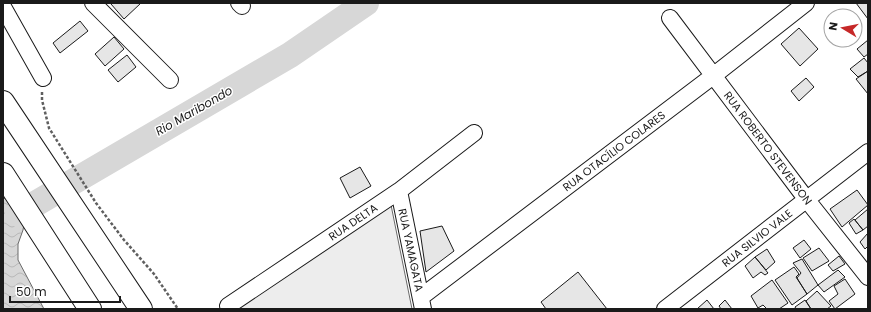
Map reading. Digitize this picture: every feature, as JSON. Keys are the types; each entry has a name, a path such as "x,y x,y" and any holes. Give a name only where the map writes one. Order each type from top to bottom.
{"highway":[{"path":"3,102 141,309"},
{"path":"3,174 90,309"}],"street":[{"path":"93,3 170,80"},
{"name":"RUA OTACÍLIO COLARES","path":"422,303 806,3"},
{"path":"7,7 43,78"},
{"name":"RUA ROBERTO STEVENSON","path":"670,18 807,200 868,277"},
{"name":"RUA DELTA","path":"228,306 399,191 474,133"},
{"name":"RUA SILVIO VALE","path":"665,309 868,152"},
{"name":"RUA YAMAGATA","path":"399,191 422,303"}],"path":[{"path":"43,78 42,100 49,128 96,203 124,240 154,274 178,309"}],"shaded area":[{"path":"391,205 412,309 231,309"}],"water":[{"path":"3,198 7,199 24,224 18,244 18,260 44,309 3,309"}],"building":[{"path":"112,3 141,3 124,19 111,4"},
{"path":"856,3 868,3 868,19 863,12 863,8 860,8"},
{"path":"80,21 88,31 60,53 53,43"},
{"path":"799,28 818,49 800,66 781,44"},
{"path":"114,37 124,49 105,66 95,54"},
{"path":"868,40 868,54 864,57 857,49 863,48 863,44"},
{"path":"127,55 136,67 118,82 108,70"},
{"path":"864,58 868,63 868,71 858,77 850,69"},
{"path":"868,71 868,94 856,79"},
{"path":"806,78 814,87 799,101 791,91"},
{"path":"360,167 371,186 350,198 340,178"},
{"path":"857,190 868,205 842,227 830,209"},
{"path":"868,209 868,226 863,230 855,220"},
{"path":"854,219 863,230 856,234 849,223"},
{"path":"442,226 454,251 426,272 420,231"},
{"path":"868,233 868,246 865,249 860,242"},
{"path":"804,240 811,249 800,258 793,248"},
{"path":"819,248 829,261 812,271 803,258"},
{"path":"767,249 775,262 766,270 755,257"},
{"path":"839,256 845,264 833,271 828,265"},
{"path":"755,257 768,273 765,275 761,272 753,278 745,266"},
{"path":"802,259 818,285 807,294 797,278 801,273 793,263"},
{"path":"794,267 799,274 796,277 807,294 792,305 775,280"},
{"path":"838,270 845,277 824,292 818,285"},
{"path":"578,272 607,309 546,309 541,302"},
{"path":"845,279 855,294 835,309 829,301 838,294 834,286"},
{"path":"772,280 788,303 779,309 767,309 763,305 758,308 751,296"},
{"path":"817,291 831,306 827,309 811,309 806,301"},
{"path":"707,300 714,309 697,309"},
{"path":"725,300 732,309 721,309 719,306"},
{"path":"805,300 811,309 796,309 795,307"}],"waterway":[{"name":"Rio Maribondo","path":"18,214 290,55 366,3"}]}
